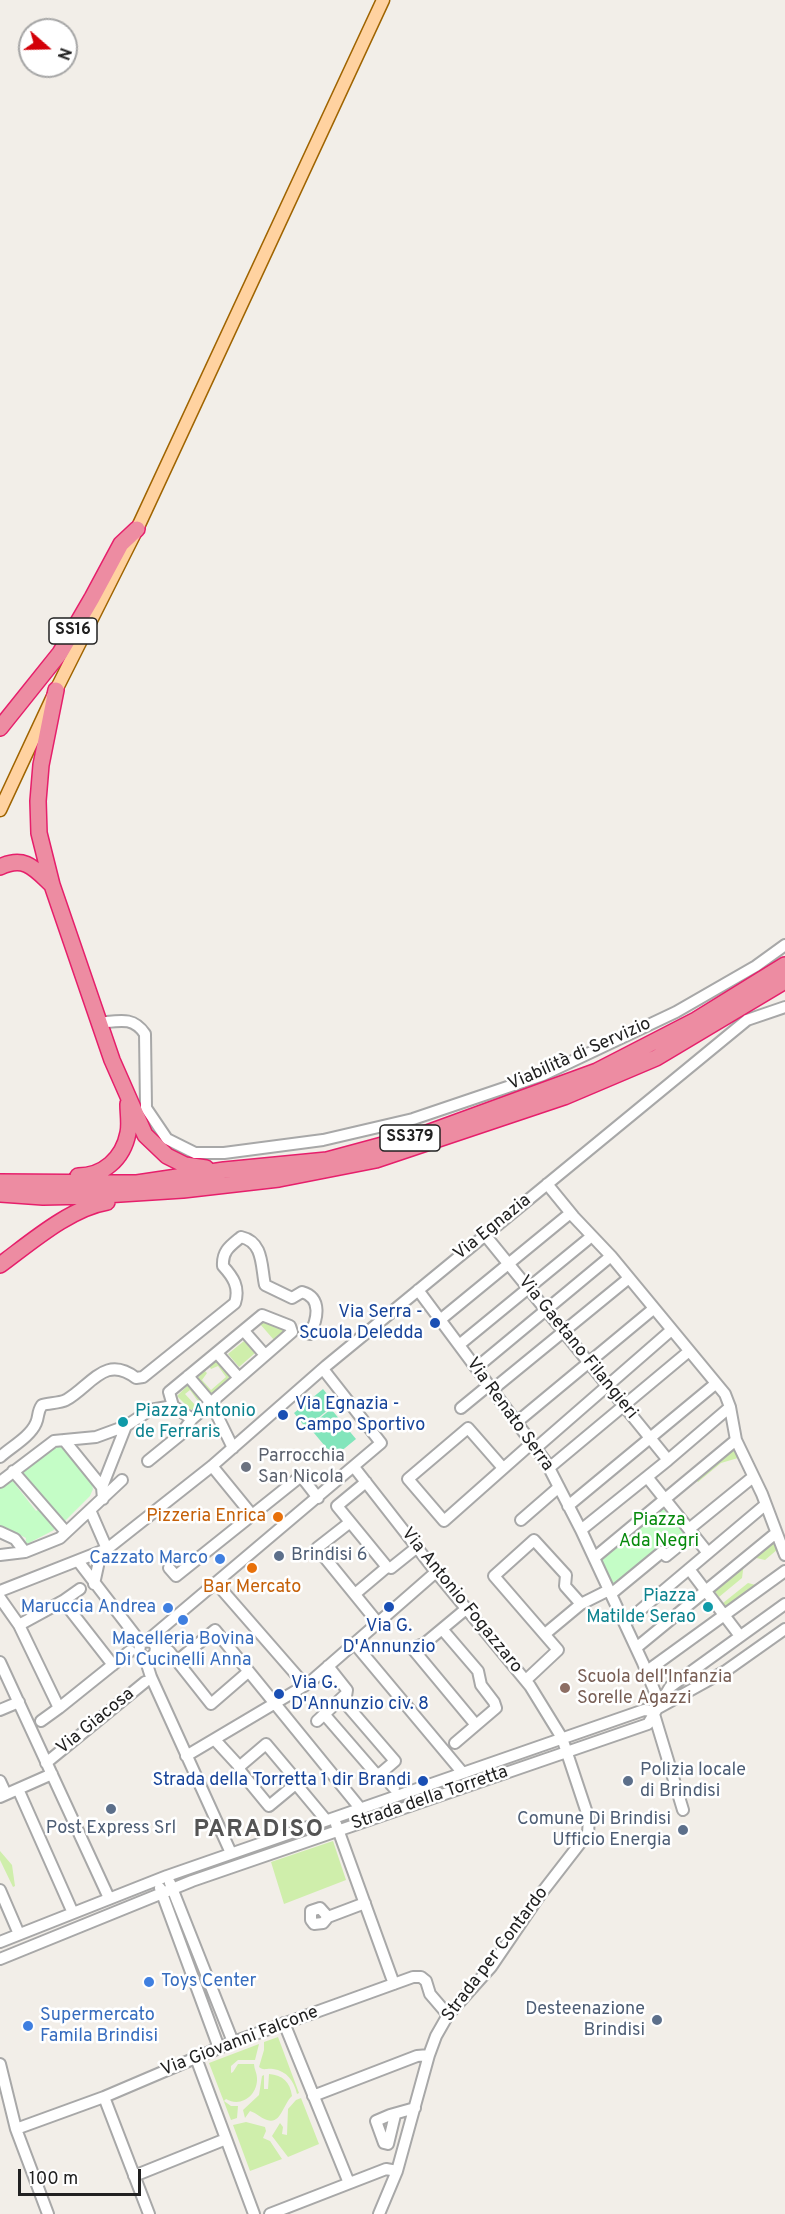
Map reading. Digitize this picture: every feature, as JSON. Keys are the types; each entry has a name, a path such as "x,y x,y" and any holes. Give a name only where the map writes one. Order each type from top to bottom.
{"highway":[{"name":"SS16","path":"0,728 60,653 121,544 137,529"},
{"path":"56,690 41,765 38,801 39,832 52,885 99,1023 145,1135 167,1156 186,1165 224,1170"},
{"path":"0,867 20,861 32,866 52,885"},
{"name":"SS379","path":"0,1182 137,1183 224,1170 327,1160 416,1136 586,1075 696,1020 785,964"},
{"name":"SS379","path":"0,1194 78,1196 183,1190 279,1179 376,1160 564,1097 656,1058 785,981"},
{"path":"0,1178 89,1176 109,1167 122,1152 128,1132 128,1098"},
{"path":"0,1265 48,1230 93,1204 183,1190"}],"main road":[{"path":"0,810 56,690 137,529 383,0"}],"street":[{"name":"Viabilità di Servizio","path":"99,1023 126,1020 139,1025 145,1034 146,1108 167,1139 195,1153 224,1153 323,1140 413,1119 543,1075 676,1012 756,966 785,945"},
{"name":"Via Egnazia","path":"0,1591 104,1550 212,1466 323,1369 747,1020 785,1007"},
{"path":"547,1184 629,1278 724,1394 730,1407 736,1440 762,1494 785,1555"},
{"path":"440,1320 568,1215"},
{"name":"Via Gaetano Filangieri","path":"485,1235 668,1460"},
{"path":"0,1457 32,1430 38,1422 38,1411 42,1405 64,1402 93,1381 99,1373 108,1370 117,1368 128,1371 136,1378 143,1377 235,1303 237,1296 235,1279 223,1266 222,1256 226,1249 241,1237 248,1238 260,1250 265,1285 292,1298 302,1292 308,1293 316,1304 317,1320 310,1334"},
{"path":"459,1345 587,1240"},
{"path":"476,1368 611,1257"},
{"path":"461,1408 564,1332 629,1278"},
{"name":"Via Renato Serra","path":"418,1290 549,1468 581,1530 647,1671 657,1697 653,1712"},
{"path":"517,1422 652,1310"},
{"path":"148,1461 180,1435 192,1419 292,1332 290,1326 262,1315 169,1392 173,1406 192,1419"},
{"path":"243,1331 265,1355"},
{"path":"503,1468 468,1428 408,1479 444,1521 503,1468 607,1386 668,1333"},
{"path":"549,1468 688,1352"},
{"path":"217,1353 239,1378"},
{"path":"41,1720 113,1665 144,1646 381,1443 323,1369"},
{"path":"188,1376 211,1403 233,1448"},
{"path":"568,1506 714,1385"},
{"path":"0,1482 54,1441 84,1439 126,1426 150,1410 173,1406"},
{"path":"581,1530 730,1407"},
{"path":"0,1555 25,1552 60,1538 90,1510 102,1493 126,1426"},
{"path":"64,1440 102,1493"},
{"path":"594,1558 736,1440"},
{"path":"212,1466 252,1515"},
{"name":"Via Antonio Fogazzaro","path":"354,1467 416,1548 526,1680 562,1738"},
{"path":"13,1471 66,1532"},
{"path":"169,1568 176,1576 301,1476 318,1498"},
{"path":"647,1477 708,1553"},
{"path":"545,1634 581,1604 610,1592 662,1552 666,1556 753,1477"},
{"path":"102,1493 122,1480"},
{"path":"366,1482 336,1506 387,1567"},
{"path":"520,1520 559,1487"},
{"path":"625,1623 765,1504"},
{"path":"90,1510 104,1550 94,1584"},
{"path":"349,1523 317,1548 378,1623"},
{"path":"0,1532 15,1539 25,1552"},
{"path":"636,1648 776,1533"},
{"path":"526,1680 558,1650 494,1576 534,1540 566,1575 565,1586 581,1604"},
{"path":"355,1594 387,1567 391,1568 416,1548"},
{"path":"78,1561 144,1646 169,1651 210,1704 248,1672"},
{"path":"689,1569 740,1636"},
{"path":"647,1671 785,1571"},
{"path":"186,1756 305,1685 436,1572"},
{"path":"216,1583 305,1685"},
{"path":"20,1625 80,1589"},
{"path":"0,1598 20,1625 59,1708"},
{"path":"63,1601 113,1665"},
{"name":"Strada della Torretta","path":"0,1959 167,1891 648,1724 653,1712 670,1687 785,1604"},
{"path":"466,1609 424,1644 412,1648 476,1725"},
{"path":"442,1629 478,1671 481,1685 496,1708 455,1743"},
{"name":"Strada della Torretta","path":"0,1942 162,1877 644,1710 653,1712 727,1670 785,1629"},
{"path":"177,1661 215,1630 360,1808"},
{"path":"354,1643 462,1772"},
{"path":"144,1646 139,1653 145,1658 151,1677 231,1853"},
{"path":"0,1662 109,1898"},
{"path":"328,1666 347,1690 345,1703 395,1761 381,1773 376,1774 320,1717 346,1694"},
{"name":"Via Giacosa","path":"46,1763 145,1682"},
{"path":"0,1710 18,1702"},
{"path":"653,1712 683,1810"},
{"name":"Strada per Contardo","path":"379,2214 397,2171 429,2055 448,2015 491,1967 540,1895 588,1833 589,1819 562,1738"},
{"path":"215,1740 269,1806 296,1784"},
{"path":"239,1767 266,1744 298,1782 296,1784 338,1830 394,1984"},
{"path":"381,1773 394,1788"},
{"path":"0,1781 3,1796 52,1774"},
{"path":"18,1789 73,1913"},
{"path":"162,1877 190,1971 219,2048"},
{"path":"0,1890 19,1934"},
{"path":"167,1891 203,1966 233,2042"},
{"path":"328,1917 365,1903"},
{"path":"190,1971 203,1966"},
{"name":"Via Giovanni Falcone","path":"16,2129 104,2097 233,2042 394,1984 421,1977 426,1981 430,1994 448,2015"},
{"path":"284,2023 349,2183"},
{"path":"313,2096 417,2056 429,2055"},
{"path":"196,2058 254,2214"},
{"path":"0,2064 16,2129 48,2214"},
{"path":"104,2097 149,2214"},
{"path":"395,2115 415,2108"},
{"path":"134,2176 226,2139"},
{"path":"270,2214 386,2169 397,2171"}],"green space":[{"path":"265,1321 283,1327 285,1331 274,1340 260,1324"},
{"path":"244,1341 255,1353 239,1367 228,1354"},
{"path":"216,1361 231,1377 210,1395 197,1379 204,1370 207,1373 202,1380 211,1390 226,1377 218,1366 211,1369 209,1366"},
{"path":"189,1384 203,1401 200,1404 190,1390 185,1394 197,1407 191,1410 177,1396"},
{"path":"323,1389 335,1404 306,1428 294,1413"},
{"path":"331,1409 356,1439 334,1457 309,1427"},
{"path":"56,1446 64,1447 91,1481 93,1489 90,1496 61,1523 21,1472"},
{"path":"733,1447 738,1458 721,1463 698,1482 695,1479"},
{"path":"11,1479 36,1511 39,1509 55,1527 54,1530 25,1545 26,1538 0,1525 0,1486"},
{"name":"Piazza Ada Negri","path":"661,1506 686,1536 613,1590 599,1557"},
{"path":"774,1538 778,1549 765,1560 752,1557"},
{"path":"744,1563 742,1578 719,1597 713,1589"},
{"path":"748,1583 760,1586 728,1609 723,1603"},
{"path":"333,1841 346,1880 284,1904 271,1862"},
{"path":"0,1851 12,1865 15,1886 13,1887 0,1860"},
{"path":"278,2037 299,2093 297,2094 292,2081 286,2074 278,2070 259,2067 264,2042"},
{"path":"259,2044 255,2060 238,2060 231,2066 231,2073 238,2064 254,2064 257,2084 252,2094 243,2101 226,2099 224,2101 231,2106 238,2106 237,2118 231,2120 209,2063"},
{"path":"269,2074 285,2080 292,2096 279,2117 272,2121 250,2111 245,2118 243,2110 259,2095 264,2075 264,2089 268,2089"},
{"path":"301,2098 319,2144 288,2157 272,2136 280,2123 283,2127 282,2134 287,2135 288,2109"},
{"path":"246,2122 265,2127 263,2138 270,2141 282,2159 250,2171 233,2125"}],"place":[{"name":"Via Serra - Scuola Deledda","path":"435,1323"},
{"name":"Via Egnazia - Campo Sportivo","path":"283,1415"},
{"name":"Piazza Antonio de Ferraris","path":"123,1422"},
{"name":"Parrocchia San Nicola","path":"246,1467"},
{"name":"Pizzeria Enrica","path":"278,1517"},
{"name":"Brindisi 6","path":"279,1556"},
{"name":"Cazzato Marco","path":"220,1559"},
{"name":"Bar Mercato","path":"252,1568"},
{"name":"Via G. D'Annunzio","path":"389,1607"},
{"name":"Piazza Matilde Serao","path":"708,1607"},
{"name":"Maruccia Andrea","path":"168,1608"},
{"name":"Macelleria Bovina Di Cucinelli Anna","path":"183,1620"},
{"name":"Scuola dell'Infanzia Sorelle Agazzi","path":"565,1688"},
{"name":"Via G. D'Annunzio civ. 8","path":"279,1694"},
{"name":"Strada della Torretta 1 dir Brandi","path":"423,1781"},
{"name":"Polizia locale di Brindisi","path":"628,1781"},
{"name":"Post Express Srl","path":"111,1809"},
{"name":"Comune Di Brindisi Ufficio Energia","path":"683,1830"},
{"name":"Toys Center","path":"149,1982"},
{"name":"Desteenazione Brindisi","path":"657,2020"},
{"name":"Supermercato Famila Brindisi","path":"28,2026"}],"district":[{"name":"PARADISO","path":"259,1831"}]}
